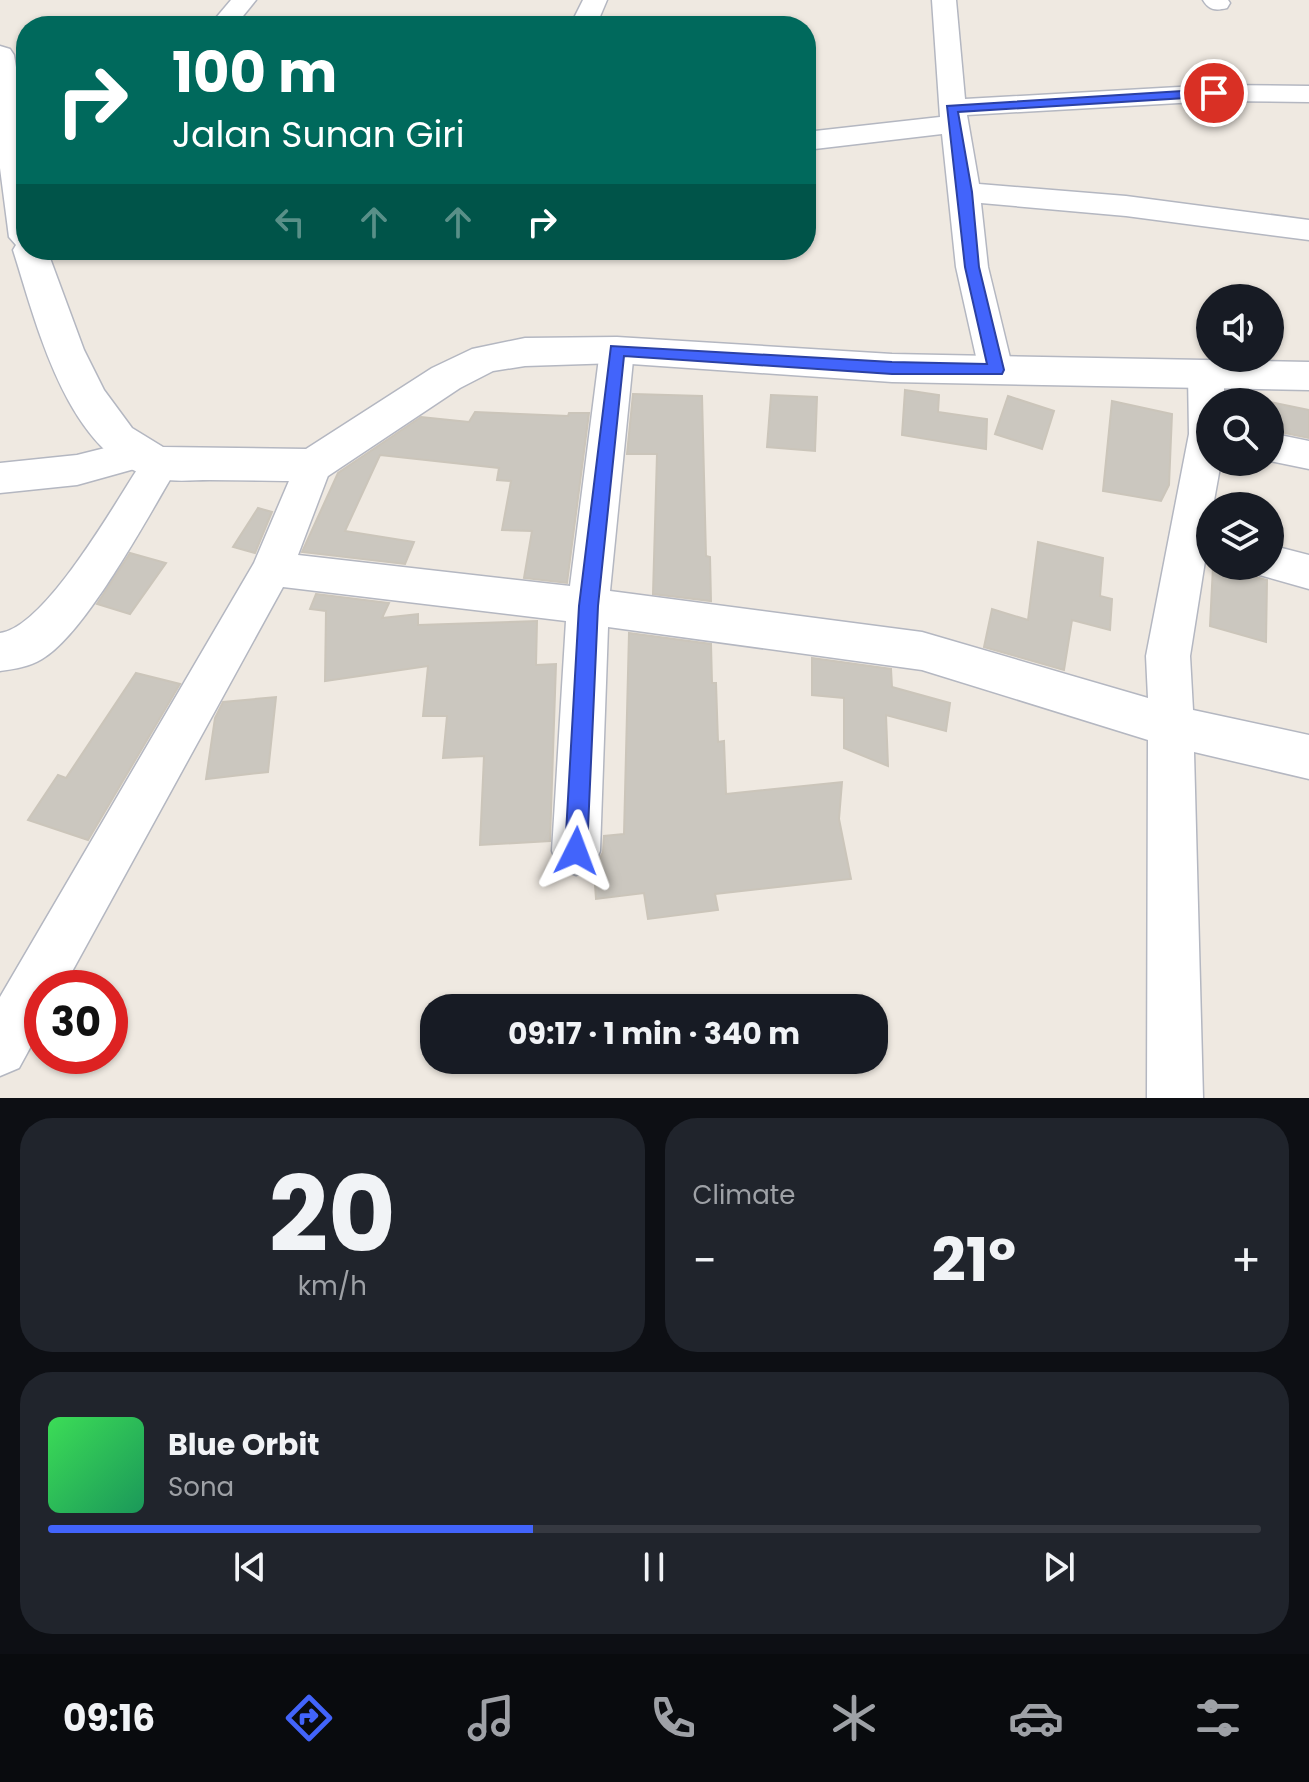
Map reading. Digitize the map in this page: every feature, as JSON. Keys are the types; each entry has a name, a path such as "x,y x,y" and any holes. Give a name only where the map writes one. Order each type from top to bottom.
{"street":[{"path":"230,16 244,0"},
{"path":"944,0 953,116 965,192 972,267 996,370"},
{"path":"0,55 16,163"},
{"path":"816,139 953,116 1214,93 1309,94"},
{"path":"965,192 1126,206 1309,230"},
{"path":"35,260 67,350 94,408 119,440 149,458"},
{"path":"576,851 588,606 617,350"},
{"path":"0,1049 272,569 313,465 410,400 485,359 525,352 617,350 892,368 1309,376"},
{"path":"1206,375 1207,388"},
{"path":"1284,450 1309,455"},
{"path":"9,659 45,632 66,608 149,458"},
{"path":"0,478 149,458 313,465"},
{"path":"1175,1098 1168,656 1196,554"},
{"path":"1284,566 1309,572"},
{"path":"272,569 588,606 922,651 1171,726 1309,757"}],"building":[{"path":"905,390 939,395 938,412 987,419 986,449 902,435"},
{"path":"633,394 702,396 706,556 710,557 711,601 653,594 657,454 627,454"},
{"path":"771,395 817,397 815,451 767,447"},
{"path":"1008,396 1054,411 1042,449 995,434"},
{"path":"1112,401 1172,414 1169,485 1161,501 1103,491"},
{"path":"1284,405 1309,410 1309,438 1284,433"},
{"path":"475,412 568,416 569,413 589,413 567,583 524,578 532,531 502,530 511,481 497,480 499,468 380,455 345,531 414,542 405,564 302,552 338,473 421,417 469,422"},
{"path":"258,508 272,512 255,553 233,547"},
{"path":"1038,542 1103,558 1100,596 1112,599 1110,630 1072,620 1064,670 984,647 992,609 1028,620"},
{"path":"130,553 166,563 130,614 97,604"},
{"path":"1212,580 1267,580 1266,642 1210,626"},
{"path":"316,594 389,603 382,618 418,614 418,625 537,621 536,665 556,664 550,841 480,845 484,756 443,758 447,716 423,716 428,666 325,681 326,611 310,609"},
{"path":"629,633 711,644 718,742 724,741 726,794 842,782 839,819 851,879 715,894 718,910 648,919 644,893 596,899 594,871 603,852 604,836 624,834"},
{"path":"812,658 891,669 892,687 950,703 946,731 886,715 888,766 844,748 844,698 812,695"},
{"path":"136,673 180,684 88,840 28,820 58,775 66,778"},
{"path":"276,697 268,772 206,779 215,718 223,702"}],"route":[{"path":"576,851 588,606 617,350 892,368 996,370 972,267 965,192 952,108 1214,93"}]}
